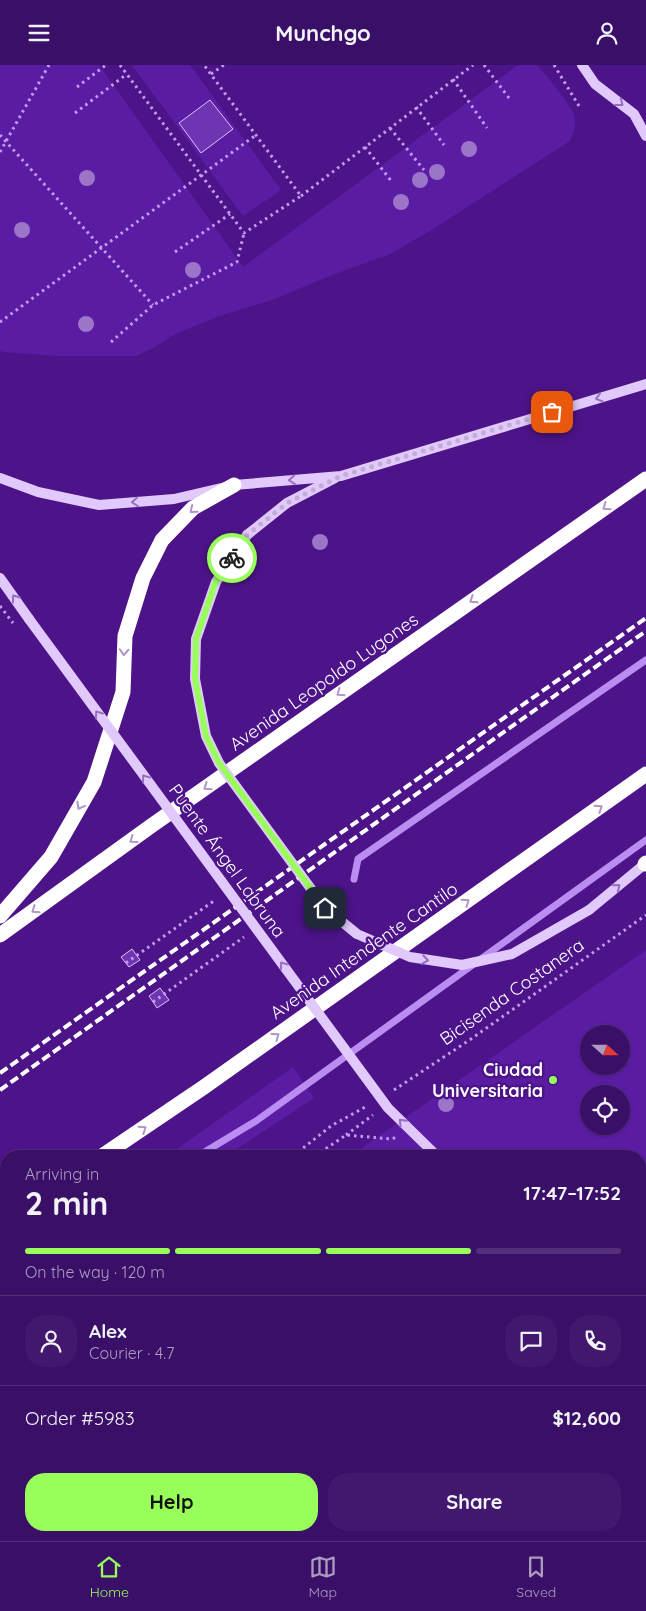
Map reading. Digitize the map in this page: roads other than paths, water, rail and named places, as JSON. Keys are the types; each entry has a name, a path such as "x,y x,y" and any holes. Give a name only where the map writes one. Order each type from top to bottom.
{"highway":[{"name":"Avenida Leopoldo Lugones","path":"0,935 151,826 646,479"},
{"path":"0,916 52,857 94,783 123,692 125,636 143,579 162,540 193,508 234,485"},
{"name":"Avenida Intendente Cantilo","path":"111,1150 204,1087 646,775"}],"main road":[{"path":"582,65 595,84 634,115 646,137"},
{"path":"646,384 341,476 287,503 247,535 216,581 196,639 195,679 206,736 219,763 325,908 358,934 410,957 462,965 512,954 589,910 646,863"},
{"path":"0,478 38,492 99,505 174,499 234,485 341,476"},
{"name":"Puente Ángel Labruna","path":"0,578 388,1108 431,1150"}],"waterway":[{"path":"354,879 358,859 646,660"},
{"path":"208,1150 256,1121 646,840"}],"railway":[{"path":"0,1073 646,618"},
{"path":"0,1090 646,631"}],"place":[{"name":"Ciudad Universitaria","path":"553,1080"}]}
